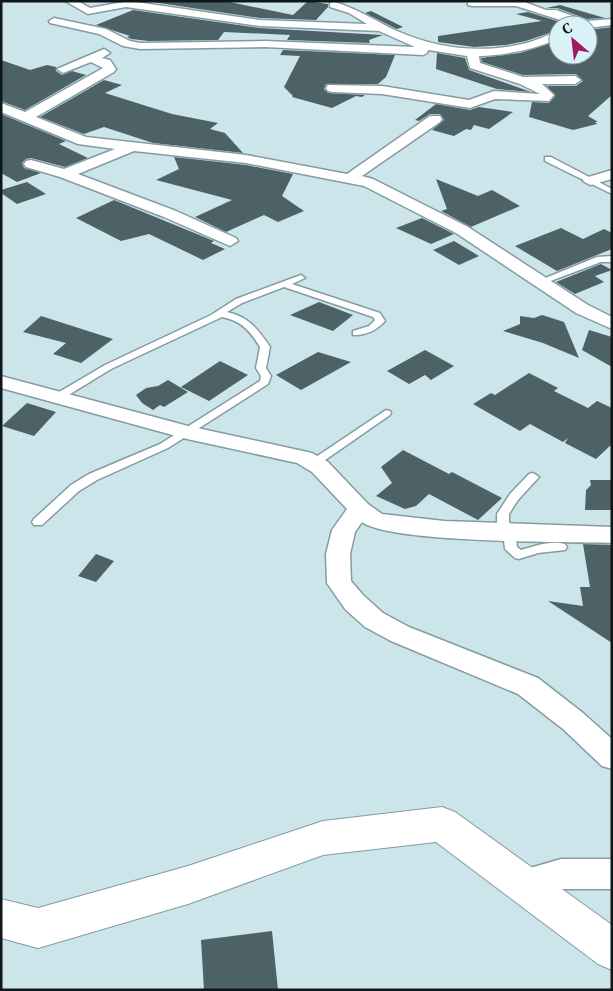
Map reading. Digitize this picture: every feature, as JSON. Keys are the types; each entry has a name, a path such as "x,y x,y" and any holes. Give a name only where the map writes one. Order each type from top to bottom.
{"street":[{"path":"70,1 84,10 97,11 126,4 260,23 381,28"},
{"path":"530,1 560,15"},
{"path":"480,15 469,7 474,2 513,3 513,6 524,12 541,12 554,15"},
{"path":"334,5 353,11 381,28 420,45 473,52"},
{"path":"54,21 102,31 126,44 140,46"},
{"path":"598,24 612,22"},
{"path":"63,69 119,49 140,46 265,44 473,52 519,51 548,40"},
{"path":"332,88 382,90 470,104 494,95 547,97 546,93 542,90 521,80 474,65 473,52"},
{"path":"28,116 68,91 110,69 106,63 90,58"},
{"path":"521,80 575,80"},
{"path":"1,107 28,116 83,141 246,159 352,177 368,182 417,205 462,230 582,308 612,324"},
{"path":"352,177 435,119"},
{"path":"65,174 131,147"},
{"path":"31,164 65,174 170,214 230,240"},
{"path":"590,181 612,174"},
{"path":"1,382 187,432 304,458 320,467 360,509 375,520 393,524 444,529 612,535"},
{"path":"360,509 344,530 338,554 339,583 354,602 374,620 400,634 528,686 573,721 612,758"},
{"path":"1,918 38,928 188,884 323,838 442,824 612,950"},
{"path":"524,884 561,874 612,874"}],"lane":[{"path":"548,159 612,192"},
{"path":"542,281 600,259 612,259"},
{"path":"213,318 221,310 239,301 300,278"},
{"path":"283,284 376,316 380,321 372,328 356,333"},
{"path":"38,522 75,488 93,477 138,459 187,432 265,382 266,376 261,368 266,347 254,327 236,317 221,314 108,367 58,397"},
{"path":"314,463 386,413"},
{"path":"533,477 514,497 504,514 504,523 509,531 511,549 519,555 537,549 562,547"}],"building":[{"path":"225,1 293,15 308,1 328,4 328,7 316,20 260,18 152,2"},
{"path":"560,5 595,15 576,15 557,8 546,8"},
{"path":"133,10 260,28 383,35 369,40 370,43 287,40 290,35 224,32 218,40 149,41 131,39 127,37 130,36 96,25"},
{"path":"371,11 403,27 397,29 365,13"},
{"path":"528,12 548,18 548,33 506,45 474,47 438,42 438,36 542,21 516,14"},
{"path":"612,27 612,95 588,116 598,122 595,122 597,124 573,130 529,117 532,102 549,103 555,96 547,86 576,86 583,81 576,74 523,75 482,62 481,58 520,53 548,44 548,65 598,65 598,29"},
{"path":"283,50 395,55 386,77 378,84 326,84 324,89 328,93 365,95 362,97 356,96 332,108 292,97 284,87 300,56 280,55"},
{"path":"437,53 465,58 469,70 531,92 497,89 436,69"},
{"path":"1,60 30,70 47,65 56,67 56,71 62,75 72,71 86,75 25,110 1,101"},
{"path":"104,80 122,85 105,93 172,114 218,123 210,129 225,133 243,153 153,143 104,127 84,134 40,117"},
{"path":"436,104 470,110 479,107 513,112 489,129 474,125 471,130 466,129 454,136 432,130 444,120 440,114 430,114 419,121 415,120"},
{"path":"1,114 66,141 59,144 88,158 65,167 31,158 26,159 22,163 24,168 41,173 17,182 1,173"},
{"path":"174,157 246,165 293,174 282,196 304,211 278,222 264,215 226,232 195,217 232,200 156,180 179,169"},
{"path":"436,179 478,196 492,190 520,206 471,227 441,211 447,209"},
{"path":"27,182 46,194 17,204 1,193 1,190"},
{"path":"114,200 214,241 211,243 225,249 203,260 149,234 121,241 76,218"},
{"path":"422,218 454,234 431,244 396,228"},
{"path":"561,228 583,239 604,229 612,233 612,249 557,271 515,246"},
{"path":"454,241 479,256 459,265 433,250"},
{"path":"601,264 612,270 595,276 604,282 575,294 556,282"},
{"path":"319,302 353,315 333,331 290,315"},
{"path":"542,315 564,322 579,358 543,343 503,331 520,324 520,316 534,318"},
{"path":"41,316 113,339 81,363 53,354 66,343 23,332"},
{"path":"589,330 612,337 612,367 582,350"},
{"path":"425,350 454,366 431,380 425,375 409,384 387,371"},
{"path":"318,352 351,362 301,390 276,375"},
{"path":"220,361 248,375 209,401 181,387"},
{"path":"529,373 558,388 554,391 588,408 597,401 612,408 612,444 596,459 565,443 568,438 563,442 530,424 520,431 473,404 491,393 495,395"},
{"path":"168,380 188,392 164,407 160,405 153,410 142,403 136,395 146,388 158,386"},
{"path":"27,403 56,412 34,436 2,426"},
{"path":"403,450 449,474 452,472 502,498 478,520 429,494 416,506 405,509 376,496 392,483 381,467"},
{"path":"590,480 612,480 612,510 585,510 586,490 591,485"},
{"path":"583,544 612,545 612,643 548,601 583,606 580,587 590,587"},
{"path":"96,554 114,561 96,582 78,576"},
{"path":"272,931 278,990 204,990 201,940"}]}
